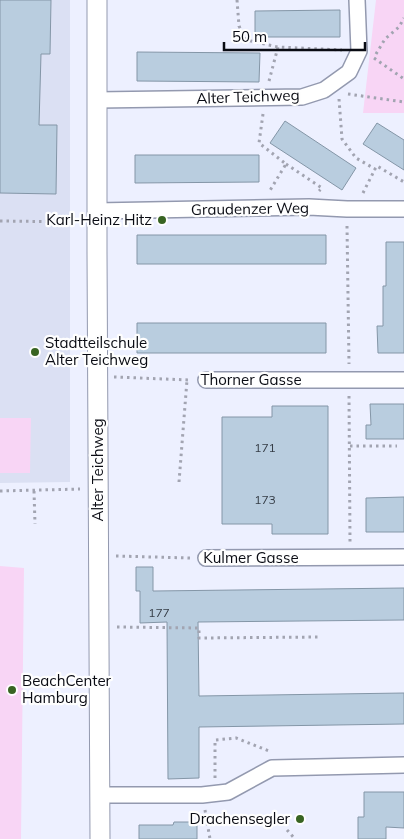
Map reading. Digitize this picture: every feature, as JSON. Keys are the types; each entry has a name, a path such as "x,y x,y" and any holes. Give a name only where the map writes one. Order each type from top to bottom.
{"street":[{"name":"Alter Teichweg","path":"97,0 96,217 100,839"},
{"name":"Alter Teichweg","path":"97,100 302,97 324,90 349,72 359,51 357,0"},
{"name":"Graudenzer Weg","path":"96,217 309,207 404,209"},
{"name":"Thorner Gasse","path":"206,380 404,380"},
{"name":"Kulmer Gasse","path":"206,558 404,557"},
{"path":"100,795 209,794 228,792 272,768 404,765"}],"path":[{"path":"237,0 239,26 246,40 278,47"},
{"path":"374,58 384,40 399,27 404,18"},
{"path":"359,51 374,58 404,79"},
{"path":"324,90 404,102"},
{"path":"324,90 339,99 342,139 356,158 375,169"},
{"path":"286,164 322,188 309,207"},
{"path":"350,558 349,380 351,209 377,166 404,182"},
{"path":"0,221 96,217"},
{"name":"Thorner Gasse","path":"97,377 206,380"},
{"path":"179,482 187,380"},
{"path":"350,446 397,446"},
{"path":"0,491 98,488"},
{"path":"34,491 34,524"},
{"name":"Kulmer Gasse","path":"98,556 206,558"},
{"path":"99,627 198,628 199,638 321,637"},
{"path":"210,839 209,794 215,740 236,738 278,754"},
{"path":"287,830 295,839"}],"shaded area":[{"name":"Stadtteilschule Alter Teichweg","path":"0,0 70,0 70,482 0,483"},
{"path":"376,0 404,0 404,113 363,113"},
{"path":"0,418 31,418 30,473 0,473"},
{"name":"BeachCenter Hamburg","path":"0,566 24,568 21,839 0,839"}],"building":[{"path":"0,0 51,0 50,54 41,54 39,125 57,125 56,194 0,193"},
{"path":"340,10 340,37 255,37 255,11"},
{"path":"137,52 260,53 259,82 137,81"},
{"path":"285,121 356,168 342,190 270,143"},
{"path":"377,123 404,140 404,170 363,144"},
{"path":"135,155 259,155 259,182 135,183"},
{"path":"137,235 326,235 326,264 137,264"},
{"path":"386,242 404,242 404,353 378,353 377,326 383,326 383,286 386,286"},
{"path":"137,323 326,323 326,353 137,353"},
{"path":"370,404 404,404 404,439 366,439 366,425 371,425"},
{"path":"272,406 328,406 328,534 272,534 272,524 222,524 222,417 272,417"},
{"path":"404,497 404,532 366,532 366,498"},
{"path":"136,567 153,567 153,591 404,588 404,620 198,622 199,696 404,693 404,724 199,727 199,778 168,779 167,622 140,623 140,591 136,591"},
{"path":"364,792 404,792 404,828 386,827 386,839 358,839 358,817 364,817"},
{"path":"174,822 197,822 197,839 139,839 139,825 173,825"}],"place":[{"name":"Karl-Heinz Hitz","path":"162,220"},
{"name":"Stadtteilschule Alter Teichweg","path":"35,352"},
{"name":"BeachCenter Hamburg","path":"12,690"},
{"name":"Drachensegler","path":"300,819"}]}
